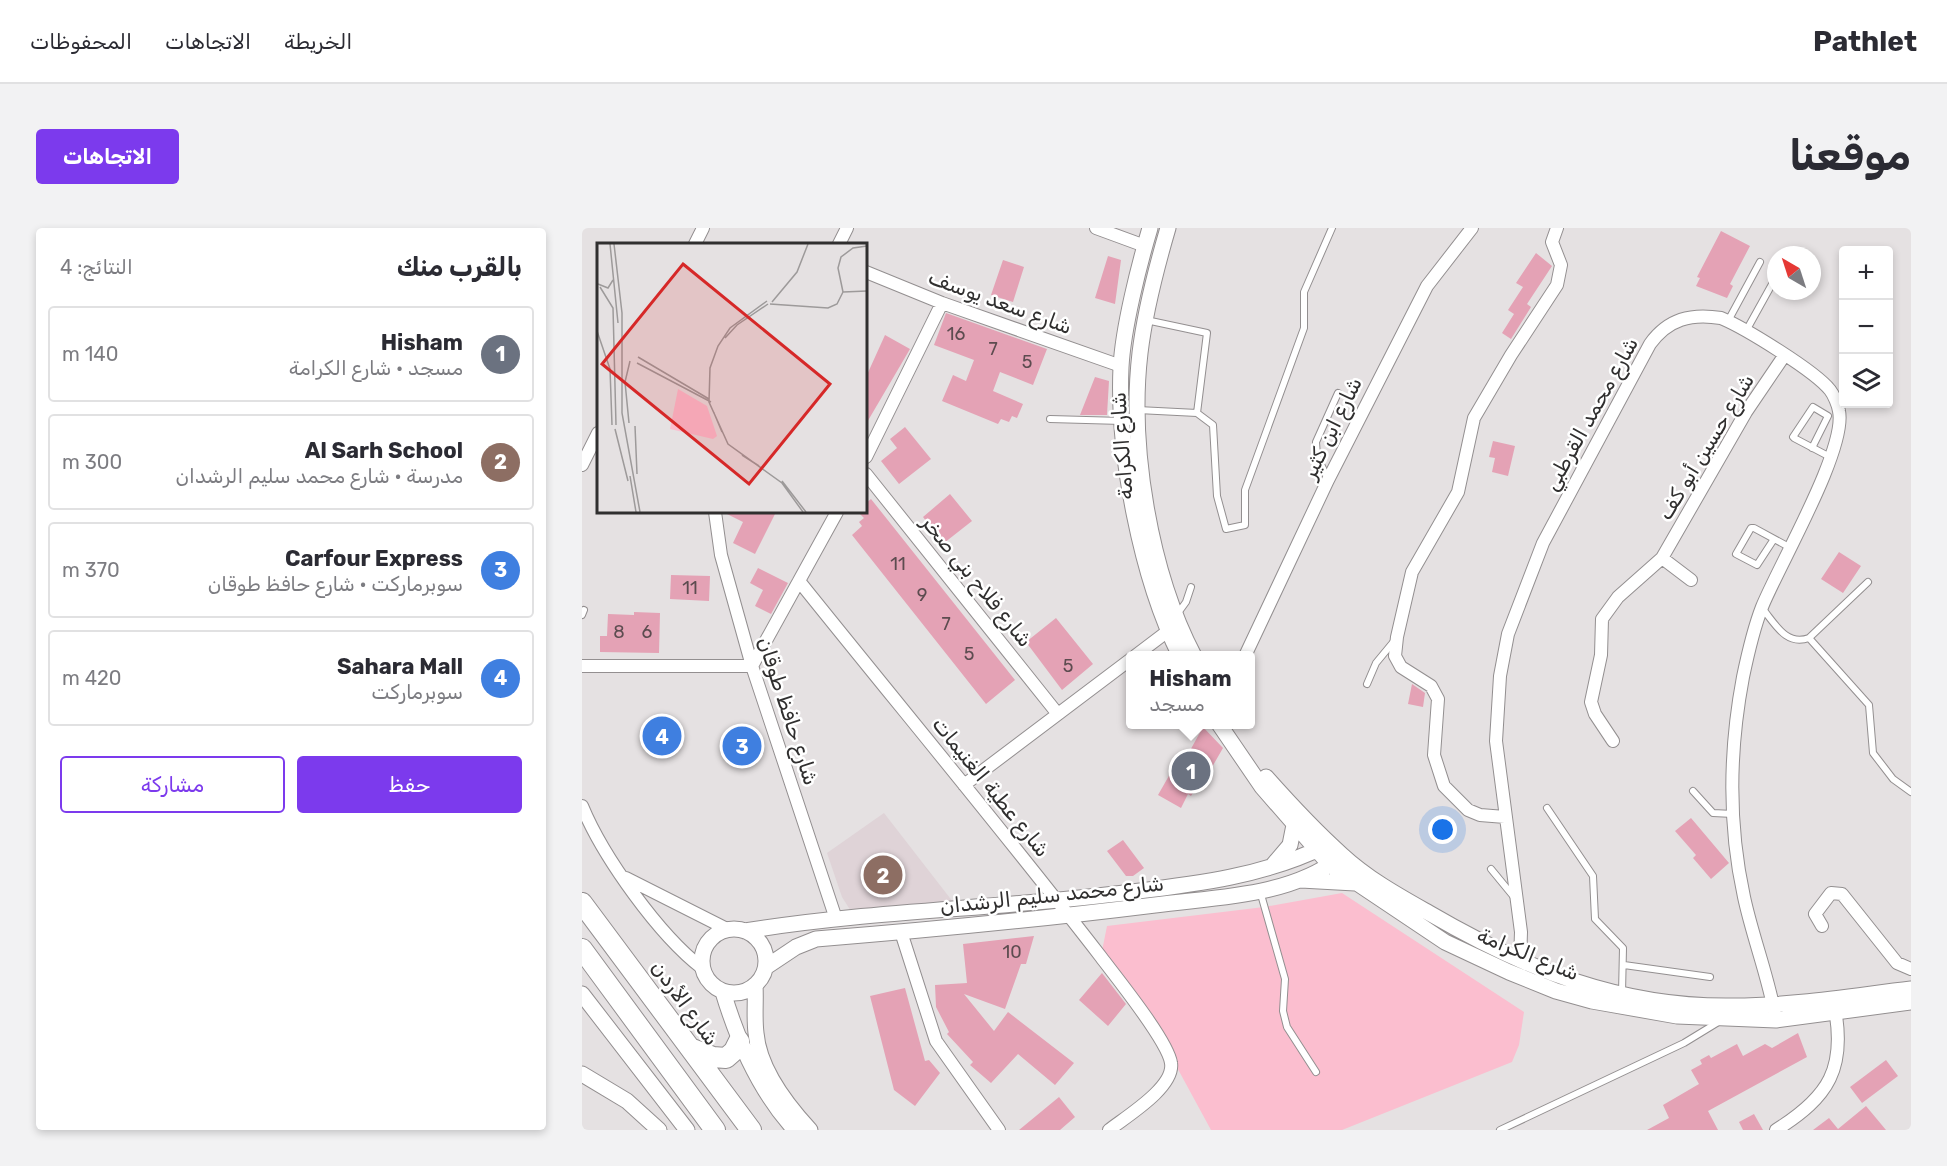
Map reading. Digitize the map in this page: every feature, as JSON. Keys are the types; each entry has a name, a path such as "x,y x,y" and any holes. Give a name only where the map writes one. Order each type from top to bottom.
{"highway":[{"name":"شارع الأردن","path":"582,903 751,1130"},
{"path":"582,949 715,1130"},
{"path":"687,1047 713,1057 726,1058 734,1051 739,1041"}],"street":[{"path":"696,243 704,228"},
{"path":"840,243 847,228"},
{"path":"1096,228 1145,246"},
{"name":"شارع الكرامة","path":"1150,228 1121,366 1123,421 1135,515 1146,563 1168,631 1178,651"},
{"name":"شارع الكرامة","path":"1168,228 1145,320 1140,352 1137,410 1142,465 1159,561 1175,615 1192,651"},
{"name":"شارع ابن كثير","path":"1247,651 1328,480 1427,286 1472,228"},
{"path":"1505,817 1480,815 1468,810 1444,786 1434,755 1438,699 1431,686 1401,667 1395,656 1397,637 1412,572 1458,492 1474,418 1511,355 1548,302 1561,276 1561,265 1552,242 1557,228"},
{"name":"شارع سعد يوسف","path":"867,272 942,303 1121,366"},
{"path":"867,455 942,303"},
{"name":"شارع محمد القرطبي","path":"1520,961 1521,932 1496,741 1500,676 1508,634 1543,543 1659,332 1675,321 1689,316 1704,315 1728,321 1815,376 1830,391 1839,410 1840,427 1832,459 1789,547 1762,608 1750,643 1734,737 1731,771 1732,814 1743,896 1775,1012"},
{"name":"شارع حسين أبو كف","path":"1613,741 1595,714 1591,702 1601,655 1602,619 1618,597 1662,558 1746,412 1784,356"},
{"path":"582,465 597,435"},
{"name":"شارع فلاح بني صخر","path":"867,475 1058,713"},
{"name":"شارع حافظ طوقان","path":"715,513 721,555 752,666 836,919"},
{"path":"582,666 752,666 836,513"},
{"path":"1662,558 1691,580"},
{"name":"شارع عطية الغنيمات","path":"799,582 1069,916 1135,1001 1169,1053 1172,1063 1171,1074 1161,1089 1109,1130"},
{"path":"1142,651 1168,631"},
{"path":"964,785 1126,662"},
{"name":"شارع الكرامة","path":"1222,729 1262,787 1294,825 1324,847 1342,856 1387,889 1520,961 1565,980 1622,994 1775,1012 1836,1013 1911,1002"},
{"name":"شارع الكرامة","path":"1234,729 1264,774 1324,847 1330,866 1445,942 1556,991 1623,1007 1677,1016 1723,1018 1775,1012 1833,997 1911,989"},
{"path":"582,806 622,876 685,955 702,968 713,986 723,992 745,991 755,985 766,967 762,945 745,931 727,929 622,876"},
{"path":"1268,869 1288,849 1294,825"},
{"name":"شارع محمد سليم الرشدان","path":"745,931 836,919 1058,902 1212,882 1268,869 1324,847"},
{"name":"شارع محمد سليم الرشدان","path":"766,967 796,947 816,939 1069,916 1260,891 1298,880 1330,866 1342,856"},
{"path":"1298,880 1355,883"},
{"path":"1822,926 1815,914 1816,909 1831,893 1842,894 1897,963 1911,969"},
{"path":"702,968 704,948 717,933 727,929"},
{"path":"901,932 936,1041 999,1130"},
{"path":"755,985 759,1054 773,1082 810,1130"},
{"path":"723,992 739,1041 773,1103 795,1130"},
{"path":"582,994 681,1128"},
{"path":"1776,1130 1809,1107 1831,1080 1835,1069 1838,1035 1833,997"},
{"path":"582,1074 627,1101 659,1130"}],"lane":[{"path":"1137,410 1197,413 1213,425 1217,496 1226,529 1245,525 1245,490 1304,328 1304,292 1332,228"},
{"path":"1728,321 1760,262"},
{"path":"1746,332 1767,294"},
{"path":"1145,320 1207,333 1197,413"},
{"path":"1328,480 1317,456 1316,442 1338,393"},
{"path":"1812,448 1828,416 1813,407 1793,437 1812,448 1832,459"},
{"path":"1050,419 1123,421"},
{"path":"1774,539 1757,566 1736,554 1751,528 1774,539 1789,547"},
{"path":"1762,608 1788,639 1800,641 1809,638 1868,582"},
{"path":"1175,615 1186,602 1191,587"},
{"path":"1367,684 1376,663 1397,637"},
{"path":"1809,638 1869,705 1873,753 1893,779 1911,792"},
{"path":"1693,791 1713,813 1732,814"},
{"path":"1547,808 1593,876 1595,919 1623,948 1622,994"},
{"path":"1491,869 1517,900"},
{"path":"1260,891 1285,979 1283,1011 1287,1027 1316,1072"},
{"path":"1624,965 1710,977"},
{"path":"1500,1130 1684,1043 1723,1018"}],"shaded area":[{"path":"884,813 953,902 854,916 842,897 827,853"},
{"path":"1342,893 1524,1012 1519,1045 1512,1062 1342,1130 1211,1130 1161,1038 1102,951 1107,926 1264,907"}],"building":[{"path":"1721,231 1750,246 1730,284 1733,286 1727,298 1696,286 1700,278 1697,277"},
{"path":"1536,253 1552,266 1527,304 1531,307 1511,339 1502,333 1514,314 1508,310 1523,287 1516,283"},
{"path":"1108,256 1121,260 1115,304 1095,298"},
{"path":"1003,260 1024,267 1013,302 991,295"},
{"path":"946,313 1047,349 1033,385 1000,372 993,391 1023,404 1017,418 1012,416 1009,422 1001,419 998,424 942,401 953,375 966,381 974,360 934,345"},
{"path":"885,335 910,349 867,422 867,375"},
{"path":"1095,377 1109,381 1107,415 1080,415"},
{"path":"905,427 931,459 899,484 881,461 897,448 890,439"},
{"path":"1493,441 1515,446 1508,476 1492,472 1495,458 1489,457"},
{"path":"950,494 972,521 944,543 923,517"},
{"path":"871,499 1015,680 986,704 852,535 862,526 859,522 864,518 859,513 867,513 867,502"},
{"path":"725,513 776,513 755,554 733,543 743,522"},
{"path":"1839,552 1861,566 1843,593 1821,579"},
{"path":"758,568 788,583 771,614 755,606 763,590 750,583"},
{"path":"671,575 710,576 709,601 670,599"},
{"path":"634,612 660,613 659,653 600,652 600,636 607,636 608,614 634,615"},
{"path":"1056,618 1093,664 1062,690 1026,642"},
{"path":"1412,684 1425,693 1423,707 1408,704"},
{"path":"1202,729 1205,729 1223,748 1200,788 1197,786 1191,796 1188,794 1181,808 1158,795 1182,753 1187,756"},
{"path":"1691,818 1729,863 1711,879 1693,858 1696,855 1675,831"},
{"path":"1123,840 1144,868 1133,876 1126,876 1107,851"},
{"path":"1034,936 1026,964 1021,964 1005,1009 964,994 994,1031 1008,1012 1074,1063 1055,1085 1018,1054 991,1083 970,1065 973,1062 947,1034 949,1032 936,1007 935,985 967,983 963,944"},
{"path":"1102,973 1126,1004 1108,1026 1079,1000"},
{"path":"905,988 925,1061 929,1060 940,1073 915,1106 894,1090 870,996"},
{"path":"1798,1033 1807,1057 1708,1111 1718,1130 1647,1130 1669,1118 1663,1105 1699,1084 1691,1070 1702,1064 1700,1060 1709,1055 1711,1058 1737,1044 1743,1056 1765,1044 1772,1048"},
{"path":"1886,1060 1898,1076 1862,1103 1850,1087"},
{"path":"1059,1097 1075,1117 1060,1130 1019,1130"},
{"path":"1866,1106 1886,1130 1813,1130 1829,1118 1838,1129"},
{"path":"1754,1114 1763,1130 1743,1130 1739,1122"}],"place":[{"name":"Sahara Mall","path":"662,736"},
{"name":"Carfour Express","path":"742,746"},
{"name":"Hisham","path":"1191,771"},
{"name":"Al Sarh School","path":"883,875"}]}
